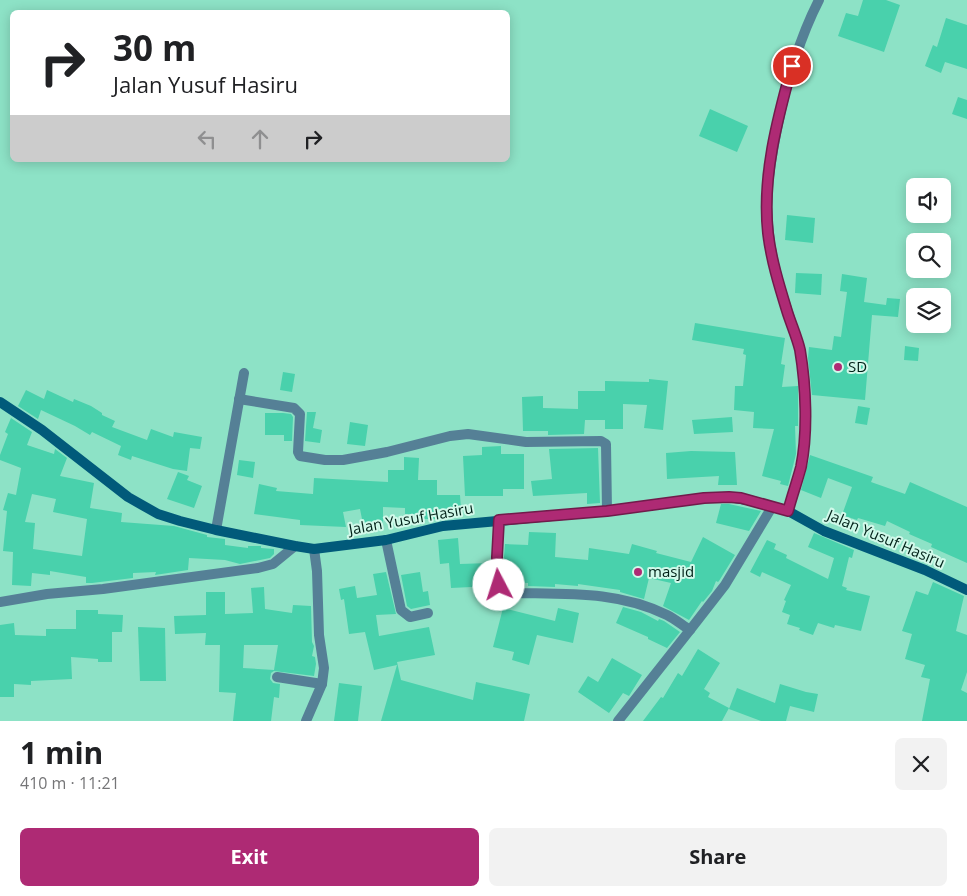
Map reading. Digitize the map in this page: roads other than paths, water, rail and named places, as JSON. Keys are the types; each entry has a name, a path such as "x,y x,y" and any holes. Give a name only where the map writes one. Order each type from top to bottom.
{"main road":[{"name":"Jalan Yusuf Hasiru","path":"0,402 42,430 128,497 158,514 216,530 296,546 314,549 386,540 443,526 607,511 704,498 729,497 741,498 788,511 824,531 925,570 967,590"}],"street":[{"path":"788,511 804,447 805,404 799,349 776,276 768,234 768,179 783,99 792,66 808,20 819,0"},
{"path":"216,530 244,373"},
{"path":"239,399 297,410 300,414 298,452 300,456 325,460 358,458 450,436 468,434 526,442 601,440 606,444 607,511"},
{"path":"618,721 725,585 772,506"},
{"path":"499,520 497,557 499,585 508,591 587,594 626,600 667,615 690,630"},
{"path":"386,540 401,610 410,617 428,614"},
{"path":"0,602 47,594 103,589 258,568 274,564 296,546"},
{"path":"306,721 322,684 324,668 319,636 318,572 314,549"},
{"path":"277,677 322,684"}],"place":[{"name":"SD","path":"838,367"},
{"name":"masjid","path":"638,572"}]}
